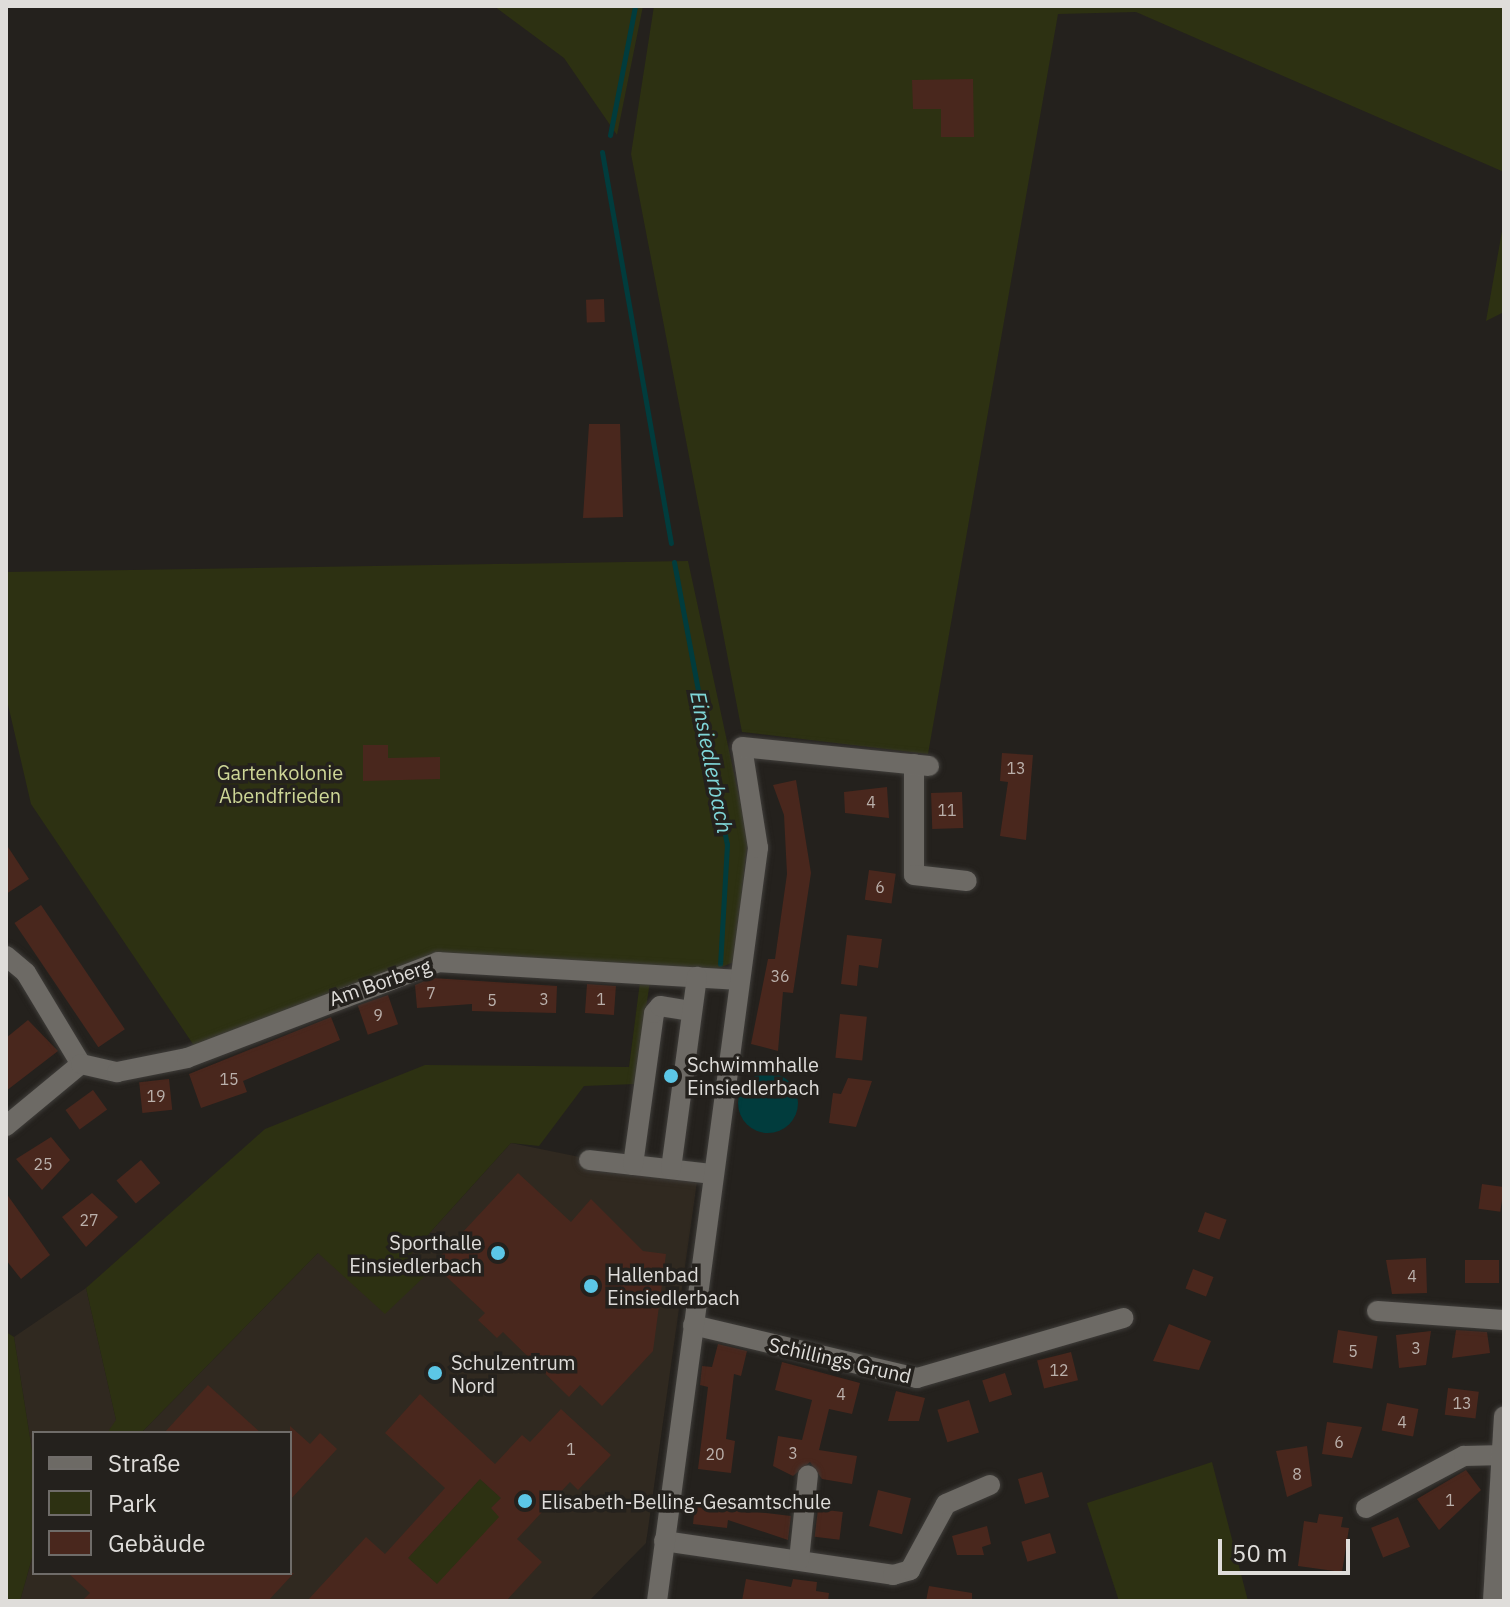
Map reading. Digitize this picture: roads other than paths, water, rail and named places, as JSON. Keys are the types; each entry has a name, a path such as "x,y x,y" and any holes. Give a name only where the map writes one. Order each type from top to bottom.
{"street":[{"path":"657,1601 758,848 742,747 922,765 914,875 967,881"},
{"path":"6,1126 81,1064 10,955"},
{"name":"Am Borberg","path":"81,1064 117,1072 187,1058 438,962 738,980"},
{"path":"671,1169 697,977"},
{"path":"633,1165 654,1013 660,1006 692,1011"},
{"path":"589,1160 712,1174"},
{"path":"1377,1311 1504,1320"},
{"name":"Schillings Grund","path":"693,1325 917,1378 1123,1318"},
{"path":"1493,1601 1504,1416"},
{"path":"1366,1508 1464,1456 1501,1454"},
{"path":"799,1560 808,1475"},
{"path":"664,1541 893,1575 910,1570 946,1504 990,1485"}],"water":[{"path":"768,1073 780,1075 789,1082 796,1091 796,1115 789,1124 780,1131 768,1133 756,1131 747,1124 740,1115 738,1103 740,1091 747,1082 756,1075"}],"waterway":[{"name":"Einsiedlerbach","path":"610,135 635,6"},
{"name":"Einsiedlerbach","path":"602,152 671,543"},
{"name":"Einsiedlerbach","path":"674,562 727,844 720,964"}],"place":[{"name":"Schwimmhalle Einsiedlerbach","path":"671,1076"},
{"name":"Sporthalle Einsiedlerbach","path":"498,1253"},
{"name":"Hallenbad Einsiedlerbach","path":"591,1286"},
{"name":"Schulzentrum Nord","path":"435,1373"},
{"name":"Elisabeth-Belling-Gesamtschule","path":"525,1501"}],"park label":[{"name":"Gartenkolonie Abendfrieden","path":"280,784"}]}
